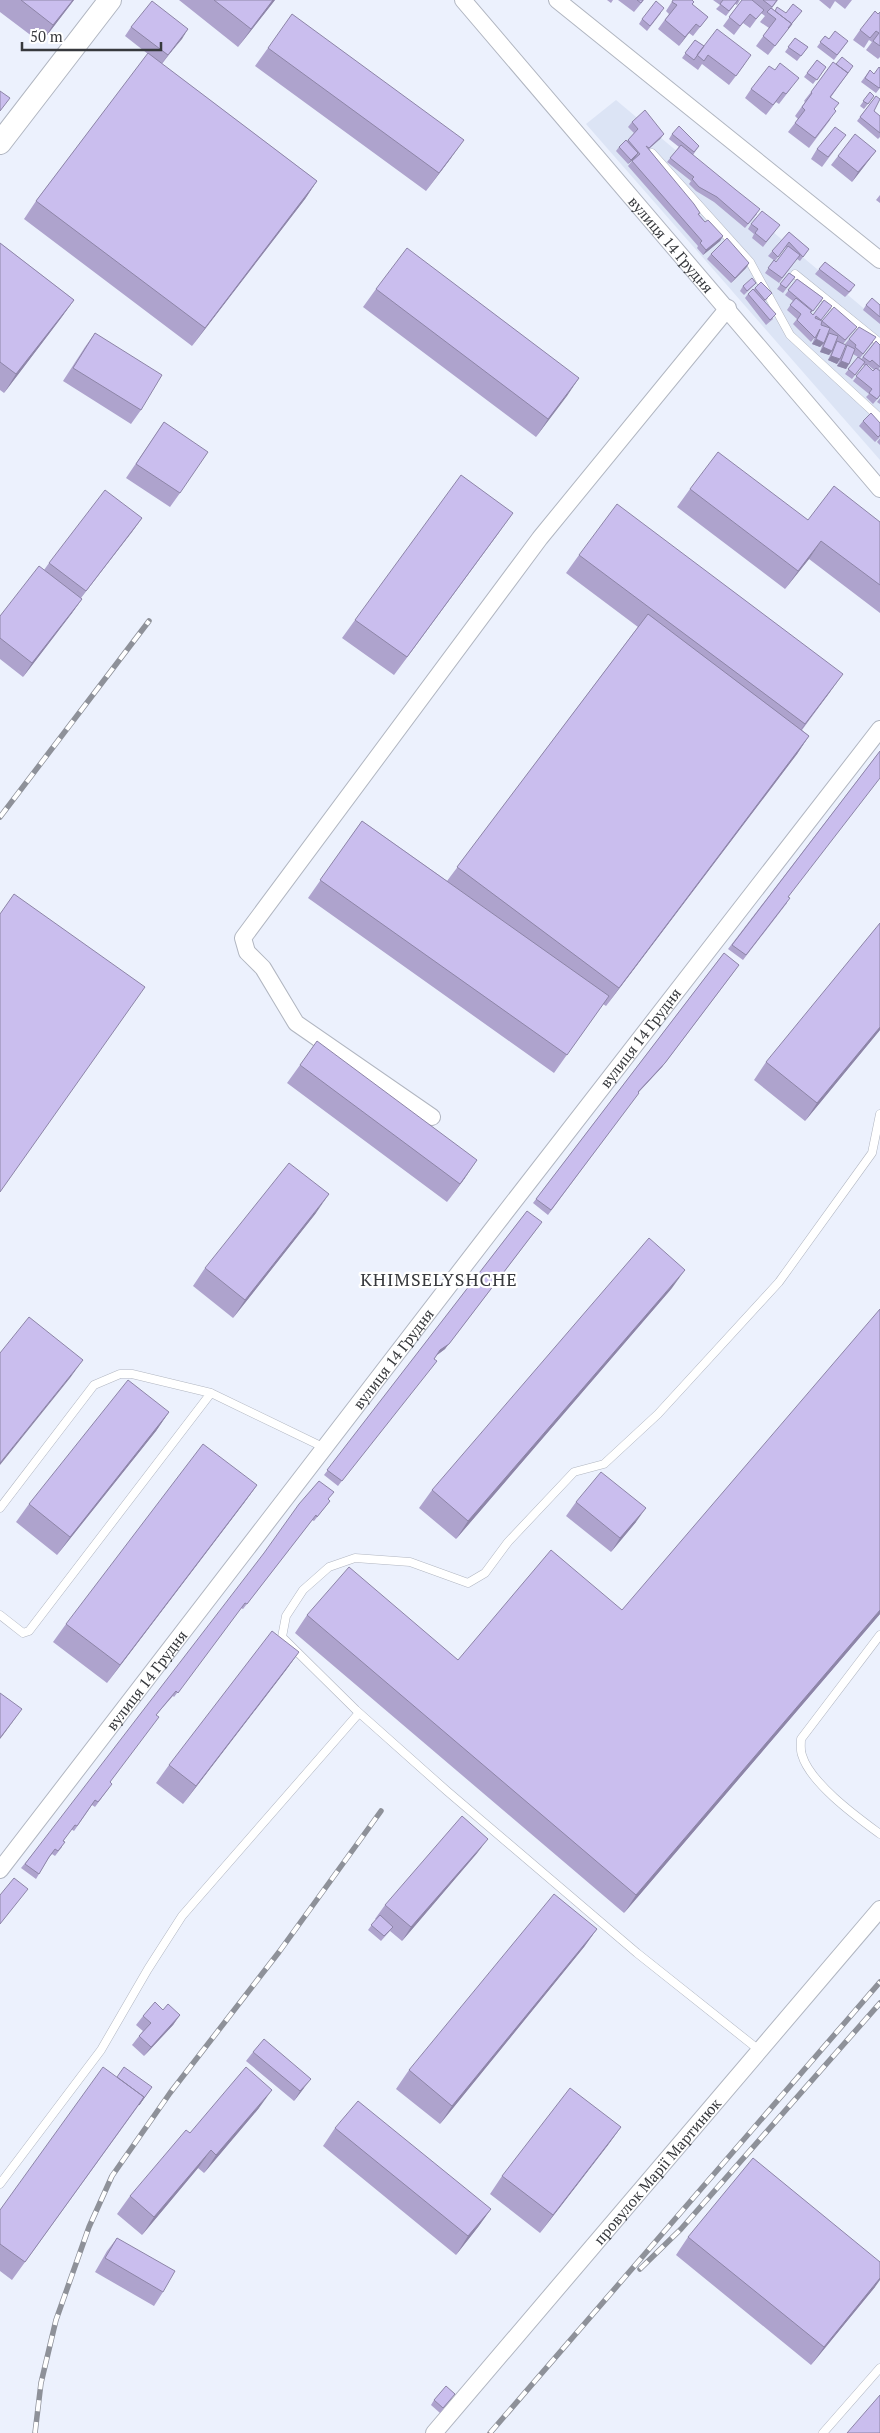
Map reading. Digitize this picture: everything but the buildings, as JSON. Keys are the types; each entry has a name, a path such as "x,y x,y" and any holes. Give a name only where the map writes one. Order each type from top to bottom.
{"street":[{"path":"0,143 110,0"},
{"name":"вулиця 14 Грудня","path":"464,0 728,308 880,489"},
{"path":"557,0 880,260"},
{"path":"432,1117 296,1023 263,968 247,952 243,938 540,538 728,308"},
{"name":"вулиця 14 Грудня","path":"0,1870 326,1448 674,992 880,729"},
{"name":"провулок Марії Мартинюк","path":"434,2433 880,1910"}],"lane":[{"path":"652,153 750,262 790,335 880,418"},
{"path":"795,274 880,342"},
{"path":"759,2050 637,1953 447,1791 359,1713 282,1637 286,1616 303,1590 328,1567 355,1558 410,1562 468,1583 485,1573 508,1542 574,1472 604,1464 658,1414 779,1282 872,1153 880,1114"},
{"path":"0,1508 94,1385 120,1374 132,1374 211,1393 326,1448"},
{"path":"0,1615 23,1632 29,1631 211,1393"},
{"path":"880,1636 802,1739 801,1753 809,1770 826,1788 880,1834"},
{"path":"0,2184 101,2050 148,1969 182,1916 359,1713"},
{"path":"823,2433 880,2368"}],"shaded area":[{"path":"616,100 880,322 880,460 586,124"}],"railway":[{"path":"0,817 149,621"},
{"path":"35,2433 41,2383 56,2320 89,2227 112,2176 170,2093 279,1952 381,1811"},
{"path":"490,2433 880,1982"},
{"path":"640,2269 681,2229 880,2003"}],"district":[{"name":"KHIMSELYSHCHE","path":"439,1279"}]}
